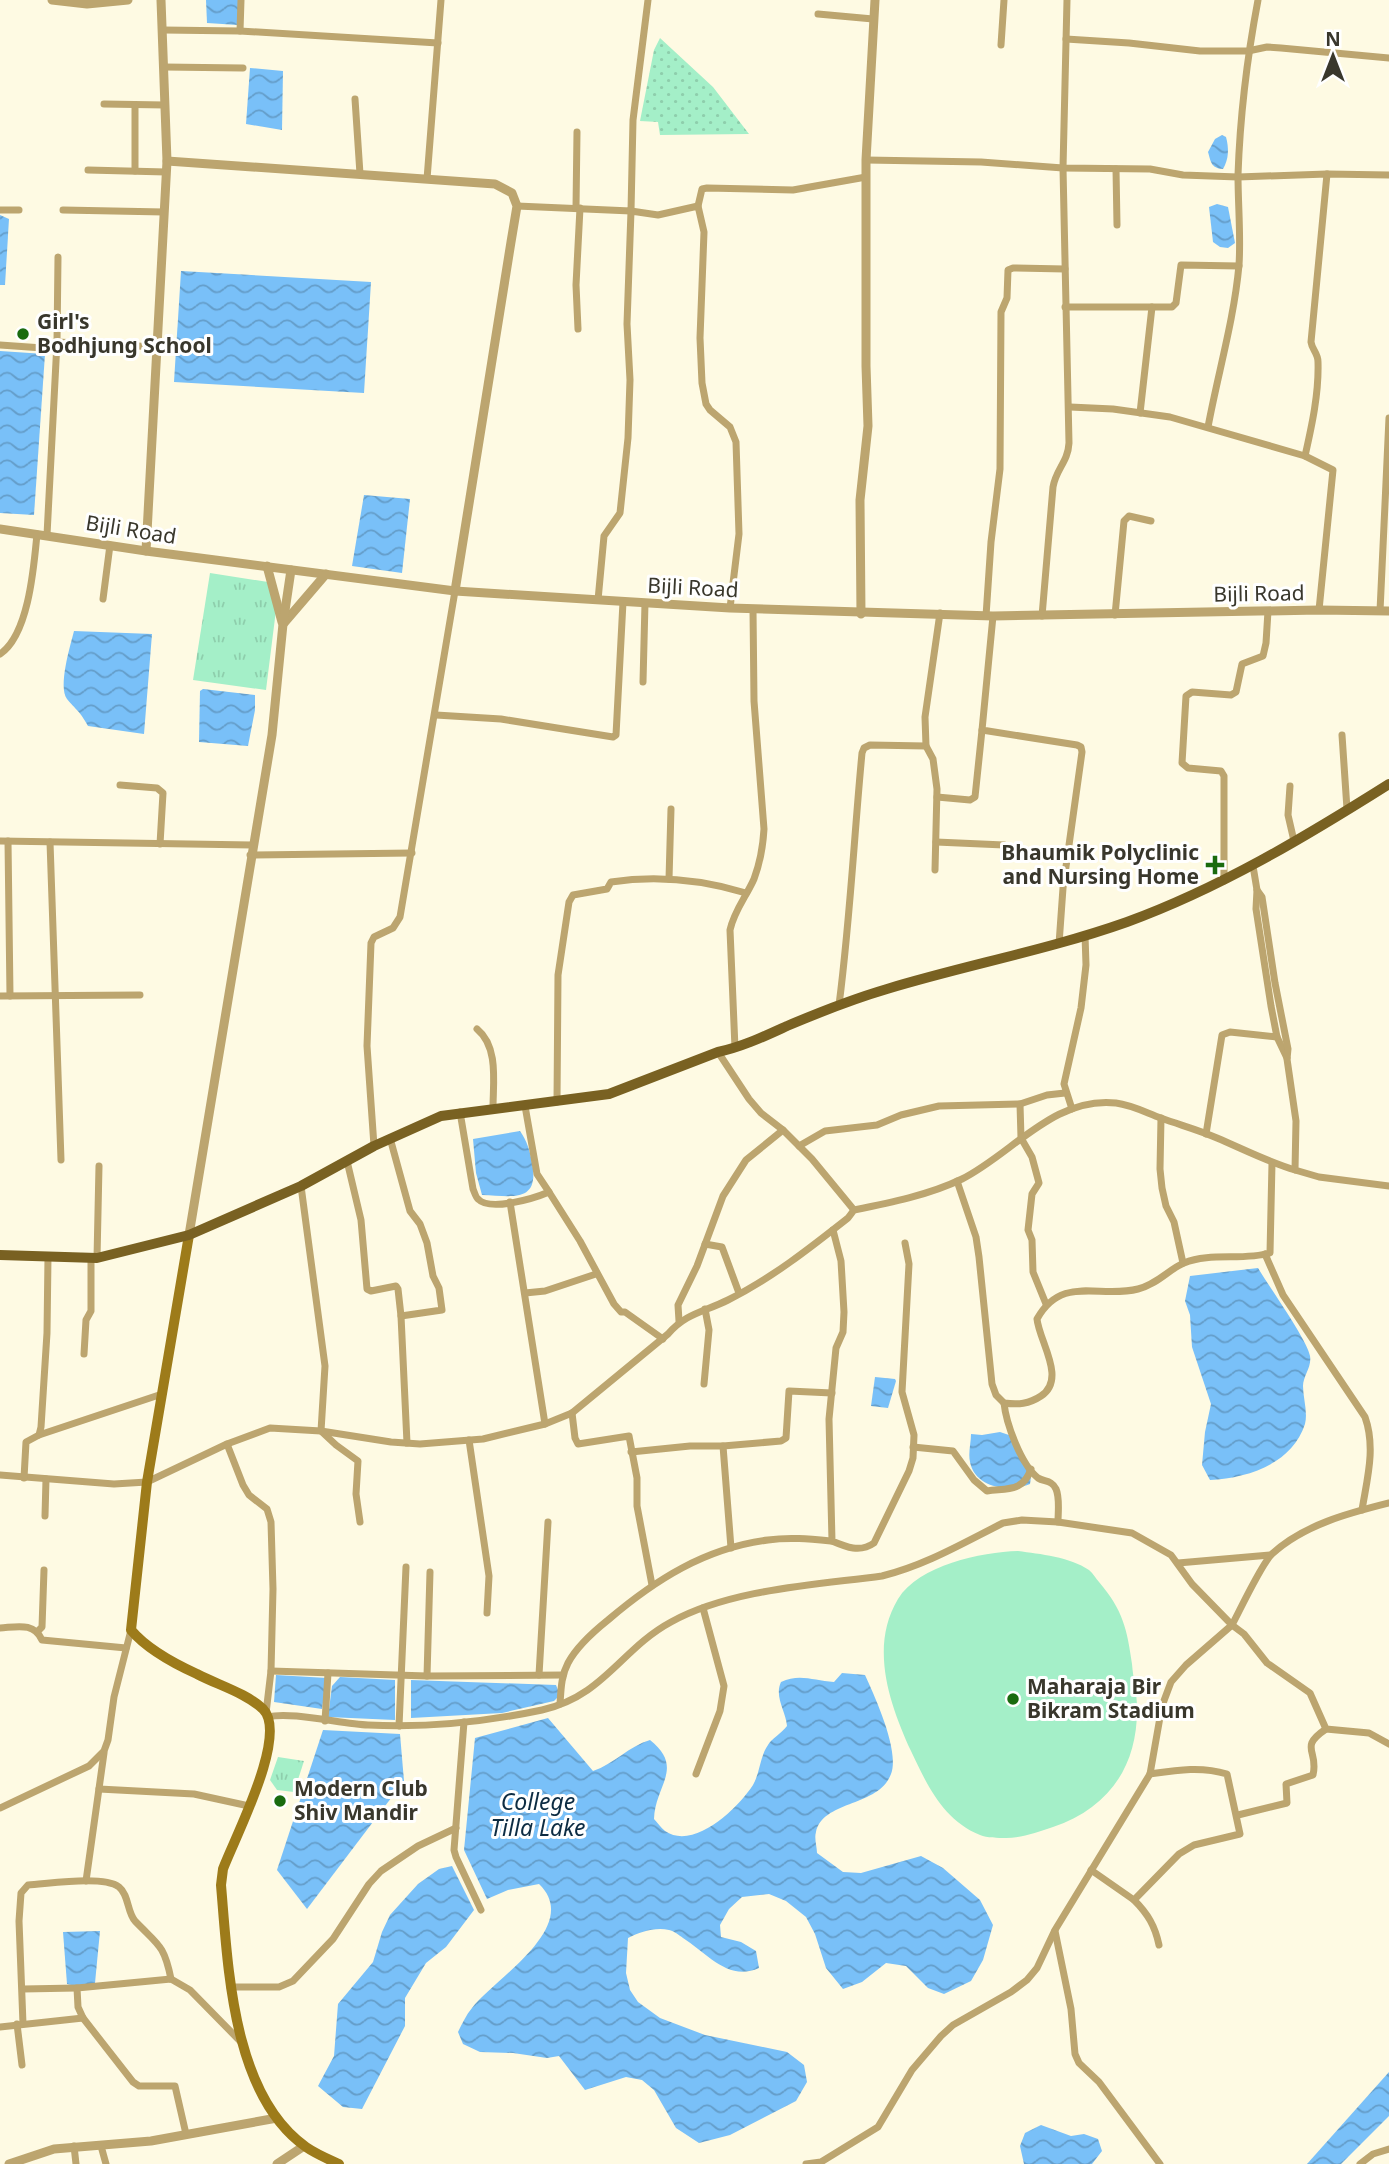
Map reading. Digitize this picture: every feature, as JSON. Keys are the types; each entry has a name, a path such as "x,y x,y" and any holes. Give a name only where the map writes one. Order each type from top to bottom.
{"main road":[{"path":"0,1255 94,1259 189,1235 301,1185 427,1121 460,1112 609,1094 735,1048 839,1005 899,985 1058,945 1127,922 1253,866 1389,784"},
{"path":"189,1235 147,1482 131,1630 158,1652 187,1670 252,1701 267,1715 268,1756 223,1870 221,1885 230,1987 242,2043 263,2096 277,2118 317,2159 339,2164"}],"street":[{"path":"57,0 87,4 128,0"},
{"path":"146,551 167,161 160,0"},
{"path":"240,31 241,0"},
{"path":"427,179 441,0"},
{"path":"598,600 604,536 620,513 628,438 630,380 627,324 633,120 648,0"},
{"path":"861,614 860,500 868,426 866,160 875,0"},
{"path":"1001,45 1004,0"},
{"path":"1042,616 1053,487 1058,470 1068,454 1063,168 1068,0"},
{"path":"1208,427 1217,377 1225,357 1239,266 1238,177 1241,105 1258,0"},
{"path":"818,14 873,19"},
{"path":"163,30 240,31 438,43"},
{"path":"1066,39 1200,51 1248,51 1267,47 1389,58"},
{"path":"164,67 243,68"},
{"path":"355,99 360,174"},
{"path":"104,104 165,105"},
{"path":"135,105 135,171"},
{"path":"577,132 578,329"},
{"path":"866,160 1150,169 1183,175 1238,177 1389,175"},
{"path":"167,161 495,184 512,193 517,206 412,853 397,923 379,932 371,943 367,1046 374,1146"},
{"path":"1116,169 1116,225"},
{"path":"88,170 166,173"},
{"path":"1305,456 1312,428 1318,372 1319,359 1311,345 1327,174"},
{"path":"730,608 739,534 736,442 730,427 706,404 702,383 700,338 704,232 698,206 699,193 707,188 793,190 866,177"},
{"path":"517,206 631,211 658,215 698,206"},
{"path":"0,210 19,210"},
{"path":"63,210 164,212"},
{"path":"47,535 57,345 58,257"},
{"path":"1065,307 1175,306 1181,265 1239,266"},
{"path":"937,797 970,800 975,797 990,616 991,542 1000,469 1001,312 1007,298 1008,270 1065,269"},
{"path":"1140,413 1153,307"},
{"path":"0,345 157,347"},
{"path":"1069,407 1140,413 1188,421 1224,434 1305,456 1333,470 1319,610"},
{"path":"1385,611 1389,418"},
{"path":"1115,615 1124,521 1129,516 1151,521"},
{"name":"Bijli Road","path":"0,529 455,591 623,602 861,614 940,613 990,616 1385,611"},
{"path":"0,654 12,642 21,620 31,586 37,534"},
{"path":"103,599 110,545"},
{"path":"267,566 283,624"},
{"path":"189,1235 272,735 291,570"},
{"path":"283,624 326,574"},
{"path":"436,715 502,719 613,737 616,735 619,695 623,602"},
{"path":"643,682 645,603"},
{"path":"735,1048 730,930 733,917 754,877 763,845 764,829 754,701 753,609"},
{"path":"1224,881 1224,776 1221,771 1188,768 1182,763 1186,696 1192,692 1234,694 1242,664 1263,656 1268,611"},
{"path":"935,870 937,797 933,759 926,746 926,708 940,613"},
{"path":"982,730 1081,747 1058,945"},
{"path":"1342,735 1347,810"},
{"path":"839,1005 850,910 862,753 864,748 870,745 926,746"},
{"path":"120,785 157,788 163,793 160,844"},
{"path":"1290,786 1288,815 1294,841"},
{"path":"668,879 671,809"},
{"path":"10,996 4,841 412,853"},
{"path":"50,842 61,1160"},
{"path":"936,842 1004,845"},
{"path":"1253,866 1257,890 1256,909 1277,1037 1287,1059"},
{"path":"557,1102 558,975 569,902 578,894 607,888 611,882 668,879 713,884 746,893"},
{"path":"1257,890 1262,897 1288,1049 1296,1121 1295,1170"},
{"path":"1072,1109 1064,1084 1084,987 1085,935"},
{"path":"0,996 140,995"},
{"path":"478,1029 490,1048 493,1108"},
{"path":"1206,1134 1222,1035 1230,1032 1277,1037"},
{"path":"718,1052 761,1113 783,1130 826,1174 854,1210"},
{"path":"799,1146 825,1131 877,1125 901,1115 939,1106 1020,1104 1047,1095 1065,1093"},
{"path":"0,1475 114,1484 147,1482 270,1427 407,1443 469,1440 545,1424 572,1413 663,1339 679,1321 729,1300 797,1259 854,1210 885,1204 957,1181 984,1167 1043,1123 1072,1109 1116,1103 1206,1134 1272,1163 1295,1170 1319,1177 1389,1186"},
{"path":"1020,1104 1021,1138 1032,1157 1039,1183 1032,1194 1028,1233 1032,1240 1033,1272 1046,1304"},
{"path":"525,1106 537,1174 580,1241 596,1273 623,1312 663,1339"},
{"path":"460,1112 473,1189 480,1202 523,1202 549,1192"},
{"path":"1161,1118 1162,1188 1184,1263"},
{"path":"679,1321 678,1305 723,1196 746,1160 783,1130"},
{"path":"390,1138 410,1211 420,1224 427,1243 442,1310 401,1316"},
{"path":"347,1161 361,1220 368,1289 371,1291 396,1286 401,1316 407,1443"},
{"path":"1004,1403 1027,1403 1045,1393 1049,1386 1050,1364 1037,1319 1046,1304 1061,1295 1139,1289 1166,1276 1184,1263 1265,1254 1271,1250 1272,1163"},
{"path":"85,1354 86,1320 91,1311 99,1167"},
{"path":"957,1181 976,1237 992,1384 996,1395 1004,1403 1009,1430 1031,1469 1036,1476 1056,1488 1058,1522"},
{"path":"301,1185 325,1366 321,1431"},
{"path":"510,1202 545,1424"},
{"path":"832,1541 828,1436 836,1348 843,1332 844,1312 841,1261 833,1230"},
{"path":"560,1704 563,1675 572,1656 588,1638 652,1584 690,1562 731,1548 768,1540 789,1538 832,1541 859,1549 874,1543 909,1471 913,1447 914,1435 902,1392 909,1264 905,1243"},
{"path":"705,1244 722,1247 739,1293"},
{"path":"1265,1254 1283,1295 1365,1417 1371,1432 1370,1462 1362,1510"},
{"path":"39,1435 47,1333 48,1257"},
{"path":"525,1293 545,1291 596,1273"},
{"path":"704,1384 709,1331 705,1309"},
{"path":"631,1452 781,1441 786,1438 787,1433 789,1391 832,1393"},
{"path":"24,1478 26,1443 39,1435 162,1394"},
{"path":"572,1413 578,1444 629,1436 637,1478 637,1506 652,1584"},
{"path":"321,1431 358,1461 356,1494 360,1522"},
{"path":"469,1440 489,1576 486,1613"},
{"path":"227,1444 243,1485 249,1495 267,1508 271,1522 271,1671 267,1715 399,1726 464,1723 560,1704 596,1686 644,1639 671,1622 703,1608 746,1597 903,1571 938,1558 1003,1522 1022,1520 1132,1532 1171,1555 1192,1584 1244,1634 1267,1662 1310,1693 1326,1729"},
{"path":"723,1446 731,1548"},
{"path":"913,1447 953,1451 974,1480 987,1490 1018,1487 1027,1479 1031,1469"},
{"path":"45,1516 46,1479"},
{"path":"806,2164 821,2162 878,2127 900,2088 926,2052 953,2025 1011,1992 1037,1968 1055,1930 1150,1774 1162,1706 1171,1682 1186,1665 1233,1625 1270,1555 1304,1532 1389,1503"},
{"path":"539,1675 548,1522"},
{"path":"1178,1563 1270,1555"},
{"path":"399,1726 406,1567"},
{"path":"38,1631 42,1627 44,1570"},
{"path":"427,1676 430,1572"},
{"path":"696,1774 720,1711 724,1686 703,1608"},
{"path":"0,1628 31,1627 38,1631 42,1640 125,1648"},
{"path":"86,1881 104,1751 131,1630"},
{"path":"271,1671 328,1677 563,1675"},
{"path":"325,1721 328,1677"},
{"path":"464,1723 456,1857 481,1910"},
{"path":"1238,1815 1287,1803 1286,1784 1313,1775 1315,1762 1312,1741 1326,1729 1369,1733 1389,1744"},
{"path":"0,1808 89,1766 104,1751"},
{"path":"1134,1900 1179,1854 1194,1845 1240,1834 1227,1774 1198,1768 1150,1774"},
{"path":"99,1789 194,1794 249,1806"},
{"path":"230,1987 279,1987 293,1981 333,1940 369,1884 382,1871 418,1846 456,1828"},
{"path":"1091,1870 1134,1900 1147,1913 1155,1927 1159,1945"},
{"path":"22,2064 20,2024 23,1989 19,1921 21,1893 28,1885 86,1881 120,1888 134,1920 163,1949 171,1979"},
{"path":"1055,1930 1071,2009 1075,2054 1079,2063 1099,2082 1160,2164"},
{"path":"23,1989 171,1979 190,1990 242,2043"},
{"path":"77,1987 78,2007 83,2018 133,2082 139,2086 175,2086 186,2134"},
{"path":"0,2027 83,2018"},
{"path":"9,2164 54,2149 151,2141 277,2118"},
{"path":"1360,2164 1373,2154 1388,2149 1389,2140"},
{"path":"74,2146 76,2164"},
{"path":"101,2146 107,2164"},
{"path":"277,2164 304,2146"}],"green space":[{"path":"660,38 713,87 749,134 660,135 658,122 640,121 654,50"},
{"path":"210,573 268,582 277,602 266,690 193,680"},
{"name":"Maharaja Bir Bikram Stadium","path":"1018,1551 1055,1557 1089,1570 1114,1602 1123,1620 1130,1652 1137,1702 1136,1728 1126,1766 1116,1782 1090,1809 1073,1819 1035,1833 1012,1838 993,1838 980,1835 956,1820 946,1811 923,1776 903,1733 890,1695 884,1656 885,1637 889,1617 898,1599 920,1577 969,1558"},
{"path":"278,1757 304,1761 294,1792 277,1790 270,1780"}],"water":[{"path":"206,0 239,0 238,25 207,23"},
{"path":"250,68 283,71 282,130 246,124"},
{"path":"1222,135 1226,137 1228,149 1223,169 1214,166 1208,152 1215,139"},
{"path":"1217,204 1228,207 1235,243 1228,248 1213,242 1209,207"},
{"path":"0,215 9,219 5,285 0,285"},
{"path":"181,271 371,282 364,393 174,382"},
{"path":"0,351 45,354 34,515 0,513"},
{"path":"364,495 410,499 402,573 352,566"},
{"path":"74,631 152,634 144,734 88,726 67,699 64,676"},
{"path":"203,689 255,695 248,746 199,742 200,691"},
{"path":"520,1131 531,1158 532,1185 521,1195 482,1195 476,1173 473,1139"},
{"path":"1258,1268 1308,1349 1310,1364 1303,1386 1305,1424 1299,1438 1279,1459 1253,1472 1210,1480 1202,1465 1211,1404 1192,1347 1190,1315 1185,1301 1190,1276"},
{"path":"875,1377 896,1381 888,1408 871,1406"},
{"path":"1000,1432 1009,1435 1031,1477 1030,1484 1013,1488 994,1486 979,1478 973,1471 969,1459 971,1434"},
{"name":"College Tilla Lake","path":"842,1673 865,1675 885,1724 893,1764 885,1785 829,1814 821,1822 815,1834 817,1853 843,1872 861,1873 921,1856 943,1868 980,1900 993,1925 983,1960 971,1981 944,1994 928,1988 906,1966 886,1963 862,1982 843,1989 826,1968 815,1934 806,1917 786,1901 769,1894 742,1897 729,1909 720,1925 721,1937 741,1942 756,1951 759,1968 748,1971 728,1969 669,1930 658,1929 628,1938 626,1973 630,1990 638,2002 660,2018 705,2035 787,2052 804,2065 807,2082 796,2101 730,2135 699,2143 676,2128 654,2090 642,2080 626,2077 585,2090 559,2056 547,2058 480,2052 463,2044 458,2032 468,2014 530,1951 543,1934 550,1917 550,1900 539,1884 508,1890 487,1899 464,1850 475,1738 548,1718 593,1771 650,1740 666,1759 667,1768 654,1819 665,1831 676,1836 689,1835 702,1831 726,1815 753,1785 765,1749 787,1726 779,1693 781,1682 801,1678 834,1682"},
{"path":"276,1675 327,1678 322,1709 274,1702"},
{"path":"340,1677 395,1680 395,1720 328,1717 332,1686"},
{"path":"411,1680 556,1685 560,1695 554,1701 502,1713 411,1718"},
{"path":"323,1730 400,1734 404,1781 307,1909 277,1870"},
{"path":"452,1866 474,1910 446,1947 426,1963 405,1998 405,2026 362,2109 343,2107 318,2086 334,2056 338,2004 373,1962 390,1915 418,1884 439,1869"},
{"path":"100,1931 95,1983 79,1987 67,1984 63,1932"},
{"path":"1389,2072 1389,2116 1341,2164 1307,2164"},
{"path":"1041,2125 1071,2136 1084,2134 1098,2139 1102,2151 1092,2164 1024,2164 1020,2146 1025,2133"}],"place":[{"name":"Girl's Bodhjung School","path":"23,334"},
{"name":"Bhaumik Polyclinic and Nursing Home","path":"1215,865"},
{"name":"Maharaja Bir Bikram Stadium","path":"1013,1699"},
{"name":"Modern Club Shiv Mandir","path":"280,1801"}]}
